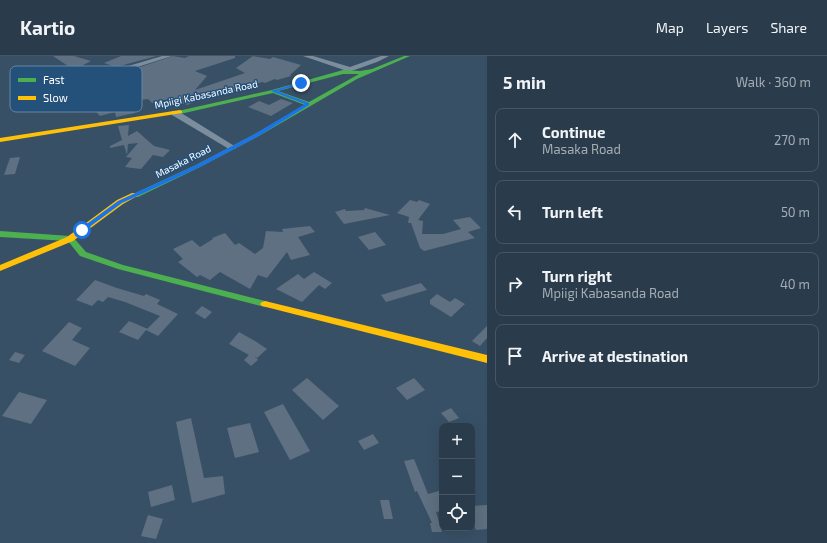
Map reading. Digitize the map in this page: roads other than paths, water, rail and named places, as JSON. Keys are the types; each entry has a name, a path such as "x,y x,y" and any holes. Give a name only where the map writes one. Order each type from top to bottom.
{"main road":[{"path":"375,70 408,56"},
{"name":"Mpiigi Kabasanda Road","path":"0,140 175,113 273,91 346,70 360,73 375,70"},
{"name":"Masaka Road","path":"0,268 70,239 120,202 186,172 255,136 355,78 375,70"},
{"path":"273,91 308,104"},
{"path":"0,234 70,239 82,254 121,267 167,280 487,359"}],"street":[{"path":"136,66 169,56"},
{"path":"306,56 346,70 376,61 386,56"},
{"path":"175,113 232,147"},
{"path":"0,274 15,263"}]}
